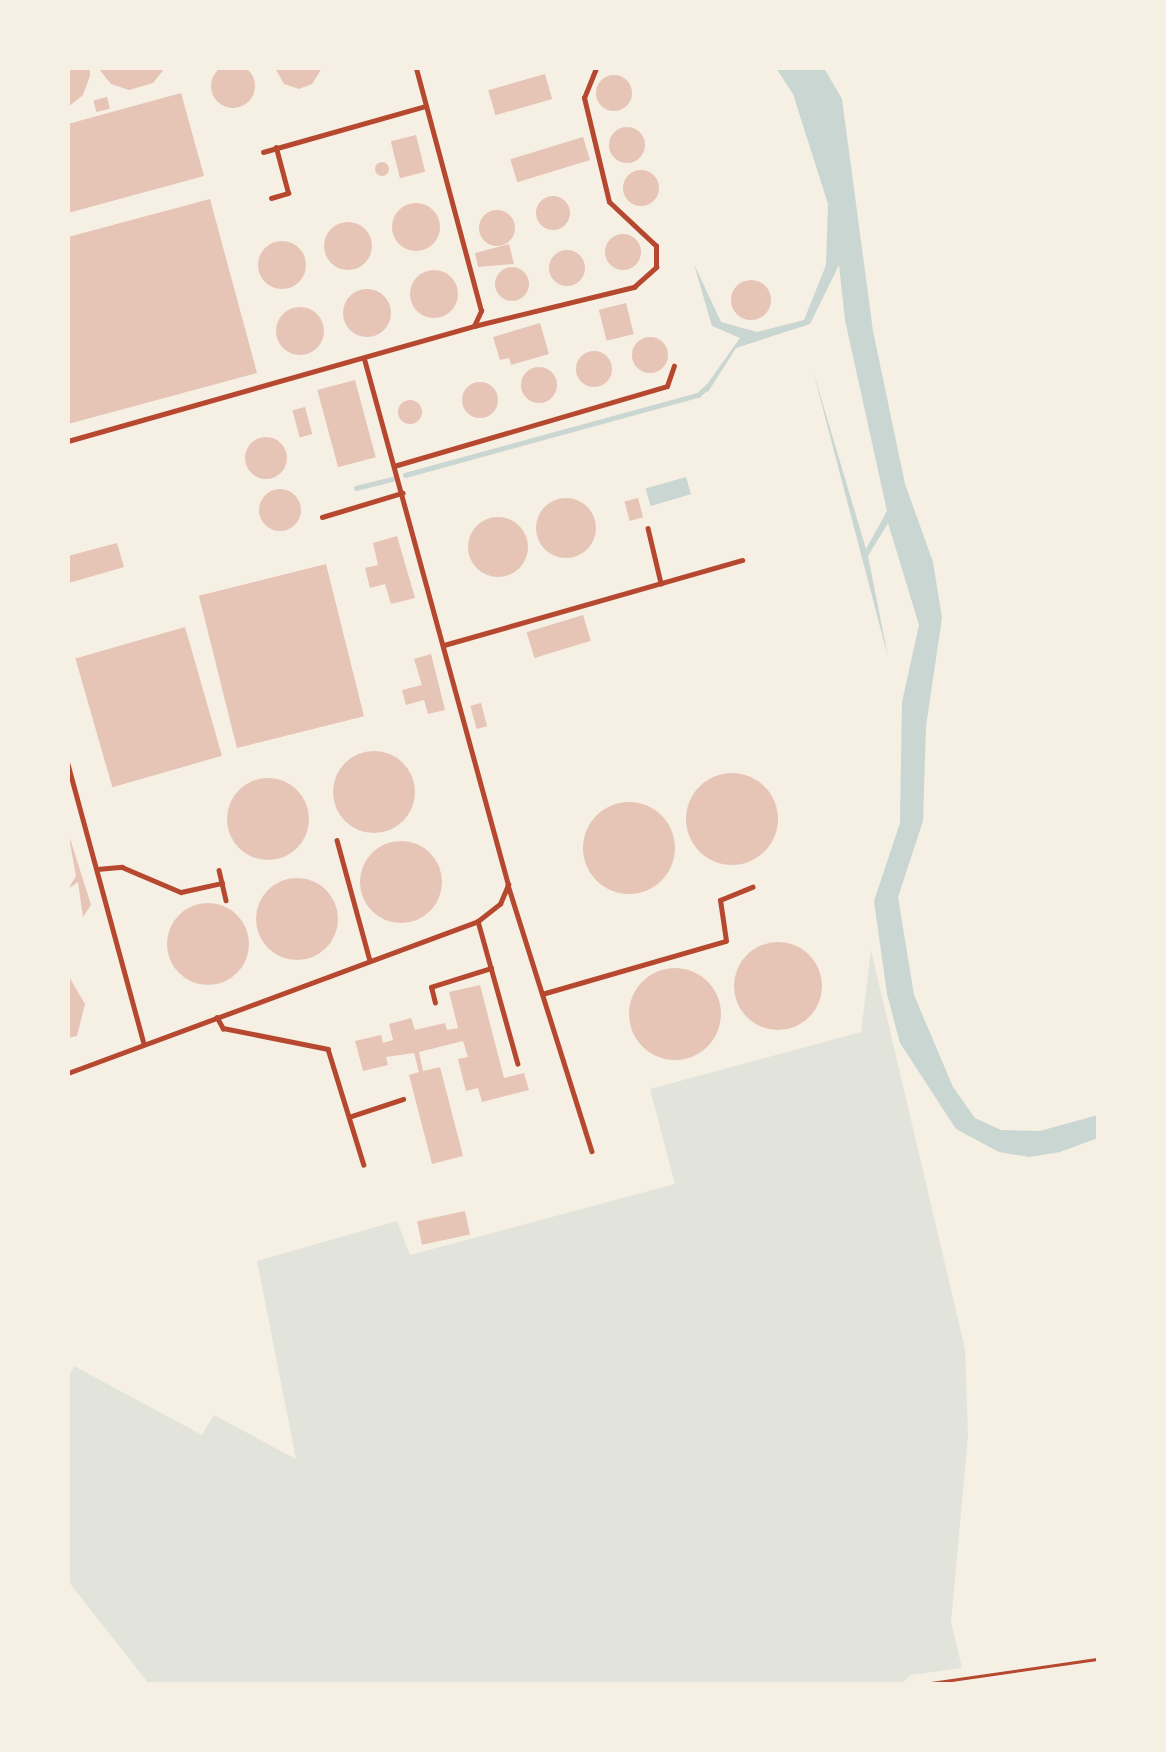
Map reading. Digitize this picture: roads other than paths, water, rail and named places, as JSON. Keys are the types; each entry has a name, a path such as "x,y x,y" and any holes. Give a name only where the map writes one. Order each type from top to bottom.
{"lane":[{"path":"416,68 481,312 474,326"},
{"path":"68,441 474,326 634,287 656,267 656,246 609,202 584,98 596,68"},
{"path":"263,152 426,106"},
{"path":"271,198 288,193 276,148"},
{"path":"364,359 508,885 592,1151"},
{"path":"394,466 667,386 674,366"},
{"path":"321,517 402,493"},
{"path":"648,528 661,583"},
{"path":"444,645 742,560"},
{"path":"68,764 144,1044"},
{"path":"337,840 370,961"},
{"path":"97,869 122,867 181,892 222,883"},
{"path":"219,870 226,900"},
{"path":"68,1073 478,921 500,904 508,885"},
{"path":"542,994 726,941 720,900 753,887"},
{"path":"478,921 519,1064"},
{"path":"435,1003 431,987 492,968"},
{"path":"217,1017 223,1028 328,1049 363,1165"},
{"path":"349,1117 402,1099"}],"waterway":[{"path":"405,475 698,395 708,386"},
{"path":"356,488 392,479"}]}
